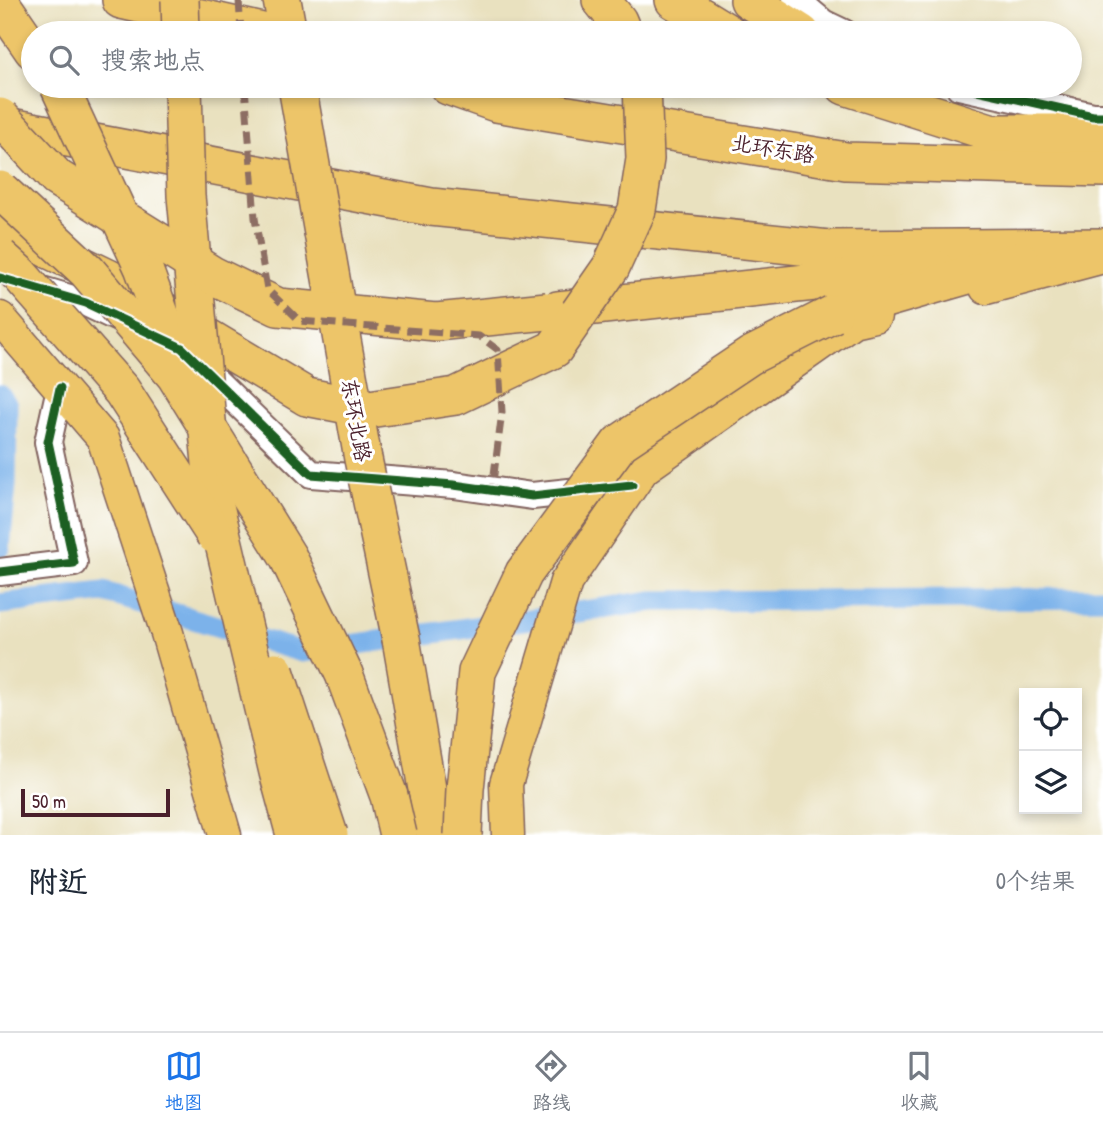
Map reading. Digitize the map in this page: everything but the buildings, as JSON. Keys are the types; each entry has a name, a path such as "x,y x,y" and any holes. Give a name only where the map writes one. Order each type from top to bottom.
{"highway":[{"path":"121,0 215,21"},
{"path":"180,0 181,21"},
{"path":"282,0 286,21"},
{"path":"601,0 618,21"},
{"path":"674,0 708,21"},
{"path":"750,0 782,21"},
{"path":"0,2 21,33"},
{"path":"65,98 143,267 166,330 215,506 295,835"},
{"path":"183,98 186,196 215,506"},
{"name":"东环北路","path":"299,98 361,446 401,639 435,835"},
{"name":"北环东路","path":"482,98 496,103 846,161 1103,168"},
{"path":"0,226 108,278 307,397 369,409 456,396 554,349 611,267 637,210 645,159 642,98"},
{"path":"883,98 993,133 1103,133"},
{"path":"921,98 993,133"},
{"path":"0,117 57,178 212,275 278,307 436,322 1103,249"},
{"path":"0,125 431,207 829,249 1103,249"},
{"path":"0,190 87,271 175,375 281,546 344,674 389,796 398,835"},
{"path":"0,257 19,274 122,391 211,527 261,631 321,804 329,835"},
{"path":"463,835 477,672 524,573 620,443 750,356 843,318 1020,260"}],"main road":[{"path":"508,835 506,785 566,582 643,469 843,318 1103,257"},
{"path":"0,318 103,438 167,633 225,835"}],"street":[{"path":"796,0 821,21"},
{"path":"1011,98 1093,117 1103,116"},
{"path":"0,278 86,303 182,348 311,474 454,485 532,496 632,485"},
{"path":"0,572 74,563 48,442 60,388"}],"waterway":[{"path":"0,395 7,405 6,484 0,548"},
{"path":"0,604 104,592 302,652 653,601 1103,598"}],"marked path":[{"path":"239,0 240,21"},
{"path":"246,98 255,218 267,289 300,321 479,336 498,350 502,412 492,490"}],"cycle path":[{"path":"1013,98 1103,116"},
{"path":"0,278 86,303 182,348 311,474 454,485 532,496 632,485"},
{"path":"0,572 74,563 48,442 60,388"}]}
